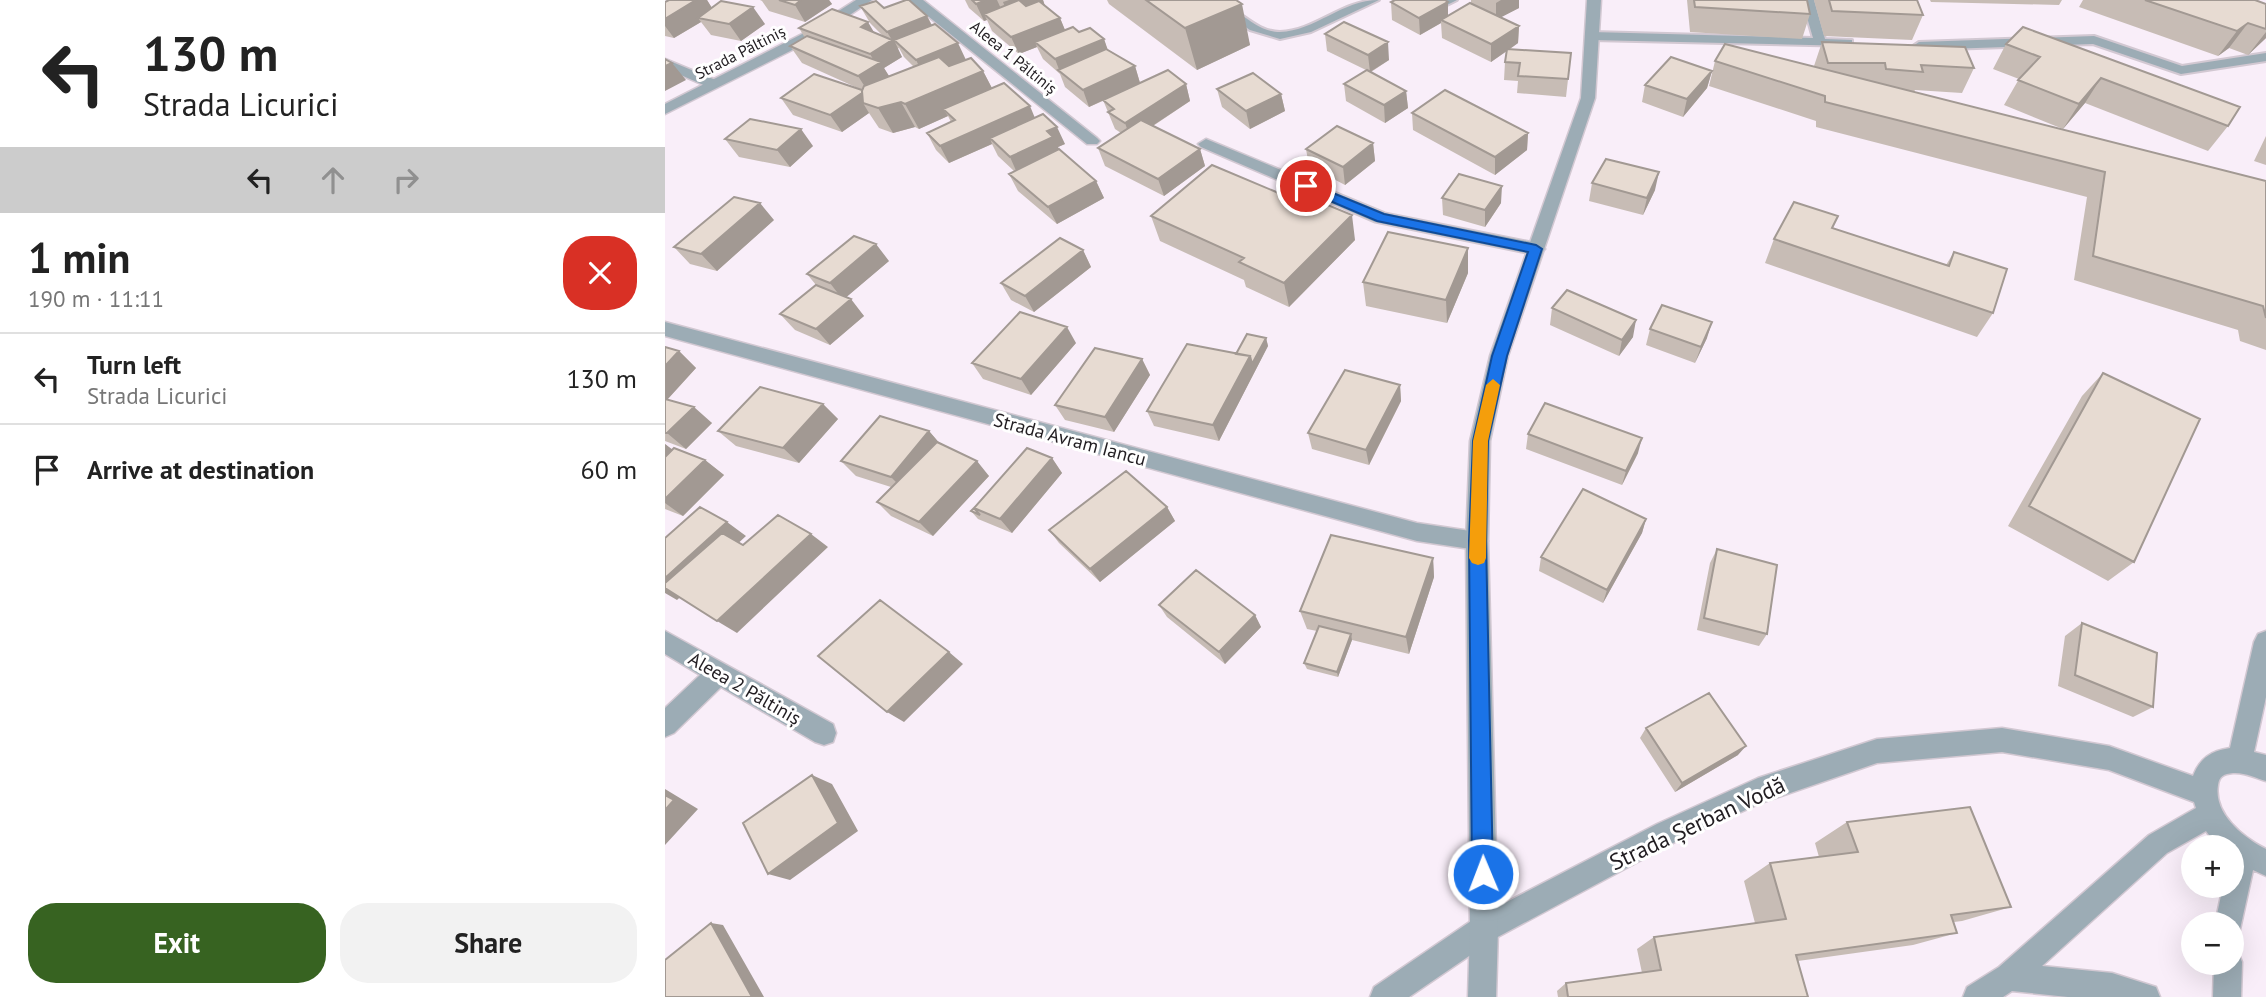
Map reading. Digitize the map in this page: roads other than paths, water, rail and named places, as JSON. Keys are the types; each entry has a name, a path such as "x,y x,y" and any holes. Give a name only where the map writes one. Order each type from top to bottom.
{"street":[{"name":"Strada Păltiniș","path":"665,110 809,36 865,0"},
{"name":"Aleea 1 Păltiniș","path":"915,0 1092,141"},
{"path":"1482,997 1477,541 1480,441 1499,356 1588,98 1594,0"},
{"path":"665,63 713,84"},
{"path":"1206,144 1381,218 1536,249"},
{"name":"Strada Avram Iancu","path":"665,329 1417,532 1477,541"},
{"name":"Aleea 2 Păltiniș","path":"665,642 824,733"},
{"path":"2240,760 2266,642"},
{"path":"665,725 719,673"},
{"name":"Strada Șerban Vodă","path":"1384,997 1483,929 1666,833 1747,796 1877,751 2002,740 2109,758 2205,803"},
{"path":"2234,912 2254,858 2223,835 2205,803 2203,782 2212,767 2220,762 2240,760 2266,768"},
{"path":"1977,997 2009,977 2205,803"},
{"path":"2227,997 2228,975"},
{"path":"2009,977 2112,987 2146,997"}],"lane":[{"path":"1212,0 1261,30 1278,36 1298,32 1373,0"},
{"path":"1436,0 1451,0"},
{"path":"1808,0 1820,42"},
{"path":"1592,36 1859,43"},
{"path":"1910,46 2094,40 2181,69 2266,57"}]}
